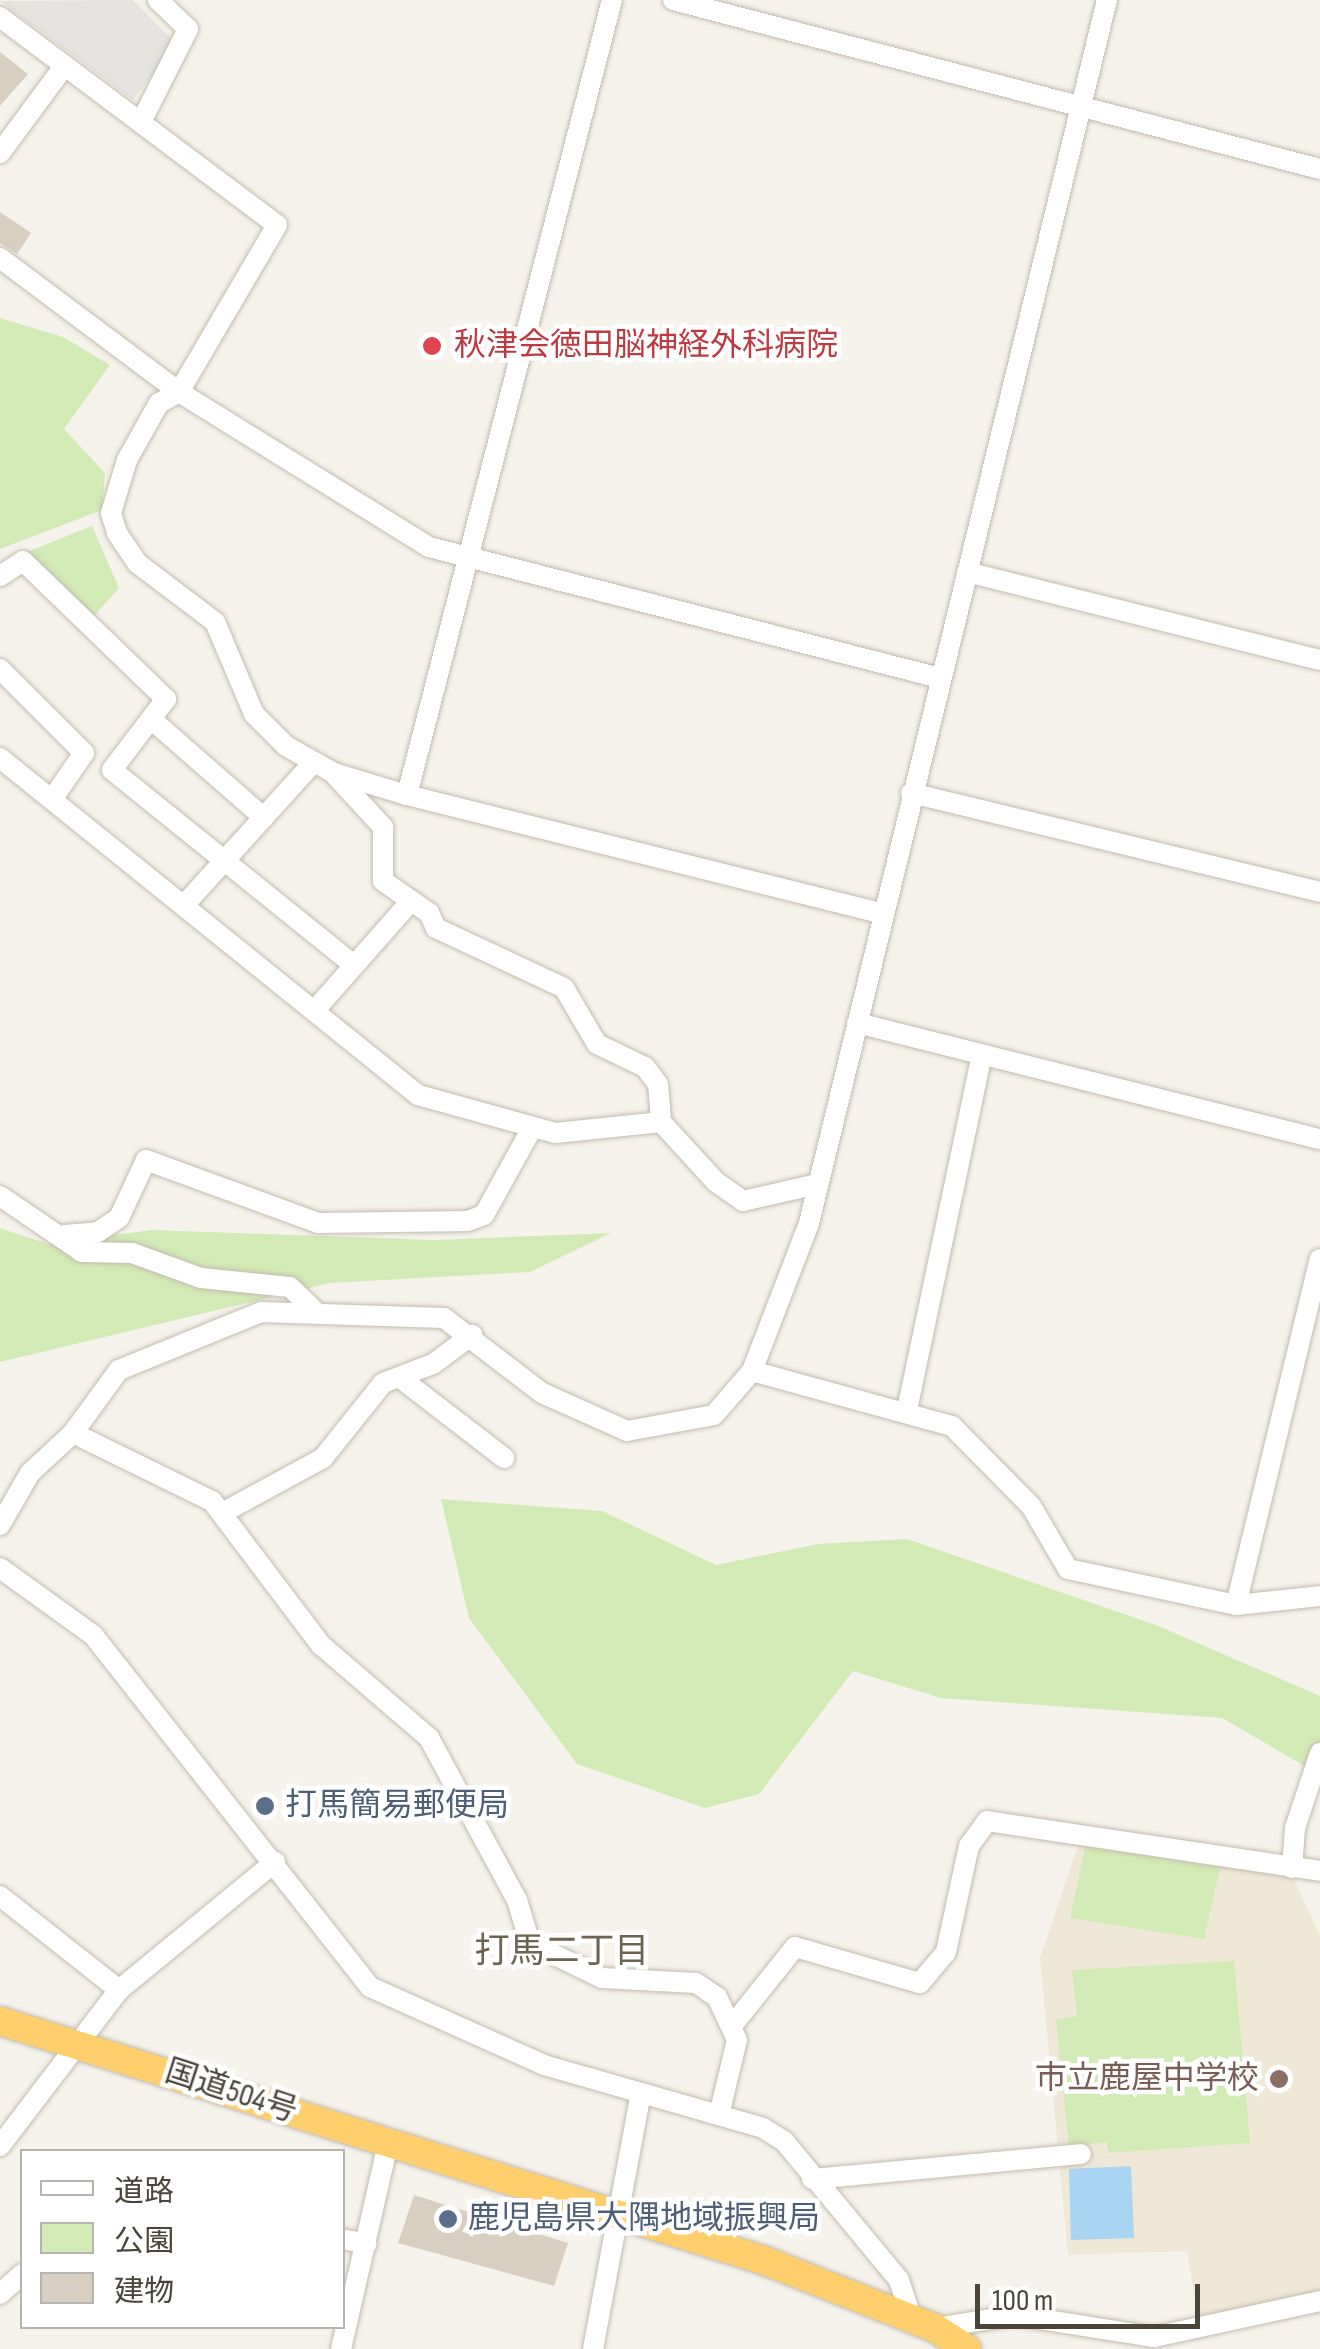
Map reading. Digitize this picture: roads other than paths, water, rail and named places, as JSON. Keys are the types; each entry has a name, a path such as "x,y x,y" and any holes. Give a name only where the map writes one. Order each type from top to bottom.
{"highway":[{"name":"国道504号","path":"0,2021 618,2218 763,2260 923,2323 967,2349"}],"street":[{"path":"142,120 188,29 158,0"},
{"path":"407,795 612,0"},
{"path":"673,0 1320,169"},
{"path":"0,1525 30,1473 73,1433 119,1370 226,1320 314,1310 429,1313 472,1336 542,1392 627,1431 714,1415 752,1371 809,1223 813,1185 1107,0"},
{"path":"0,17 62,68 142,120 277,225 179,392 160,403 127,460 111,512 117,534 137,564 214,622 254,714 314,762 334,773 407,795 882,913"},
{"path":"0,153 62,68"},
{"path":"0,258 179,392 398,534 940,678"},
{"path":"0,576 23,561 166,699 112,770 227,858 354,966"},
{"path":"966,572 1320,660"},
{"path":"0,669 84,754 55,796"},
{"path":"151,719 264,818"},
{"path":"0,758 55,796 418,1095 531,1130 660,1122"},
{"path":"186,903 314,762"},
{"path":"334,773 383,828 384,881 412,901 436,928 564,988 596,1044 646,1067 658,1084 660,1122 743,1202 813,1185"},
{"path":"911,793 1320,892"},
{"path":"315,1010 412,901"},
{"path":"856,1023 1320,1139"},
{"path":"906,1410 982,1054"},
{"path":"66,1235 98,1232 118,1218 146,1160 318,1223 468,1221 484,1214 531,1130"},
{"path":"0,1196 66,1235 82,1252 132,1253 201,1278 290,1287 314,1310"},
{"path":"1236,1604 1320,1259"},
{"path":"224,1512 323,1458 383,1383 472,1336"},
{"path":"752,1371 906,1410 952,1426 982,1448 1031,1506 1068,1569 1236,1604 1320,1596"},
{"path":"399,1377 504,1458"},
{"path":"73,1433 153,1467 224,1512 321,1645 429,1738 517,1900 530,1943 602,1978 696,1983 735,2022"},
{"path":"0,1568 93,1635 370,1987 480,2040 719,2115 784,2141 899,2280 923,2323 1014,2315 1154,2338 1320,2301"},
{"path":"1292,1868 1295,1828 1320,1754"},
{"path":"719,2115 734,2062 735,2022 795,1948 920,1984 946,1952 969,1846 987,1821 1320,1871"},
{"path":"0,2146 81,2046 119,1990 275,1862"},
{"path":"0,1896 119,1990"},
{"path":"593,2349 640,2093"},
{"path":"348,2295 367,2244 388,2143"},
{"path":"812,2179 1081,2154"},
{"path":"345,2240 367,2244"},
{"path":"0,2294 20,2276"}],"water":[{"path":"1131,2166 1134,2238 1071,2240 1069,2169"}],"place":[{"name":"秋津会徳田脳神経外科病院","path":"432,346"},
{"name":"打馬簡易郵便局","path":"265,1806"},
{"name":"市立鹿屋中学校","path":"1279,2079"},
{"name":"鹿児島県大隅地域振興局","path":"448,2219"}],"district":[{"name":"打馬二丁目","path":"562,1952"}]}
